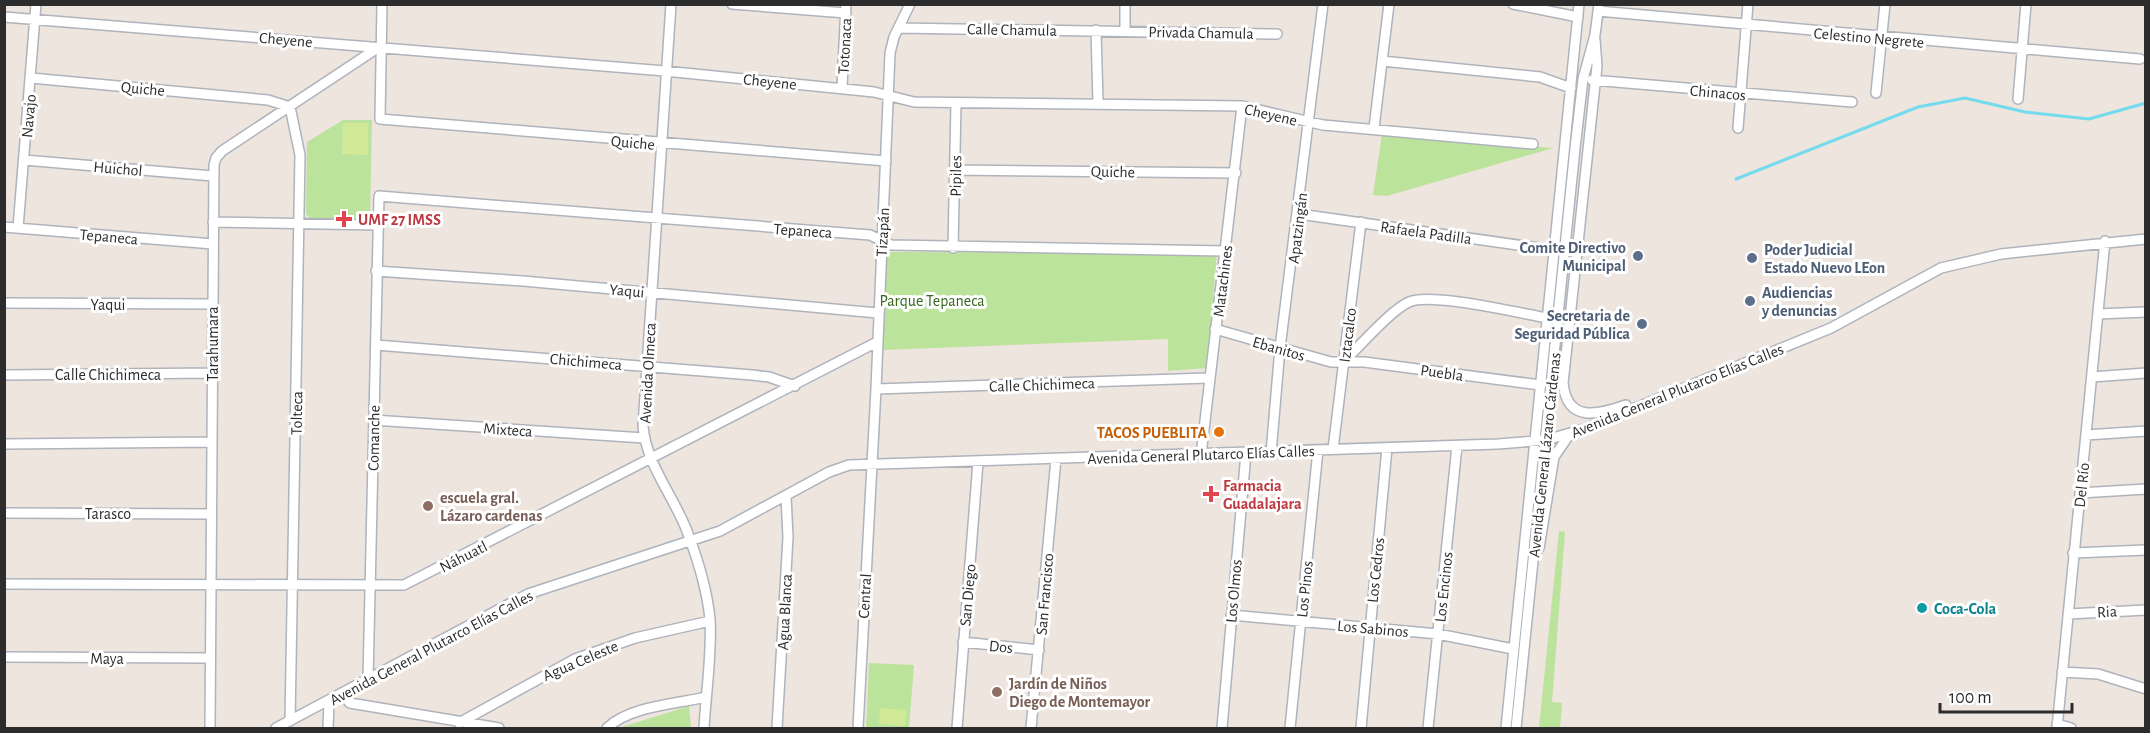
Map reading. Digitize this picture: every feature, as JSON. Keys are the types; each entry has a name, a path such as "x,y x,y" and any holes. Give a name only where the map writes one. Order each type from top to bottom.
{"street":[{"name":"Navajo","path":"18,228 36,4"},
{"path":"380,47 382,4"},
{"name":"Avenida Olmeca","path":"671,4 644,438 651,460 691,542 710,621 704,729"},
{"path":"732,4 846,9"},
{"name":"Tizapán","path":"871,464 891,46 910,4"},
{"path":"1125,4 1125,30"},
{"name":"Apatzingán","path":"1271,453 1280,348 1299,214 1323,4"},
{"path":"1374,128 1389,4"},
{"path":"1513,4 1578,17"},
{"name":"Avenida General Lázaro Cárdenas","path":"1506,729 1533,442 1579,4"},
{"path":"1738,128 1748,4"},
{"path":"1876,93 1885,4"},
{"path":"2018,99 2026,4"},
{"name":"Avenida General Lázaro Cárdenas","path":"1516,729 1583,79 1595,35 1598,8"},
{"name":"Celestino Negrete","path":"1598,8 1747,26 2023,51 2140,59"},
{"name":"Totonaca","path":"842,88 846,9"},
{"name":"Cheyene","path":"4,17 666,71 842,88 888,95 914,102 1242,106 1309,122 1533,144"},
{"name":"Calle Chamula","path":"899,28 1125,30"},
{"path":"1096,30 1098,103"},
{"name":"Privada Chamula","path":"1125,30 1277,34"},
{"path":"1595,35 1595,81 1563,383 1567,401 1580,412 1598,413 1660,396"},
{"name":"Tarahumara","path":"210,729 213,176 216,158 222,151 380,47"},
{"name":"Quiche","path":"380,47 380,119 661,145 886,161"},
{"path":"1382,61 1540,77 1571,88"},
{"name":"Quiche","path":"31,78 268,100 290,107"},
{"name":"Chinacos","path":"1583,79 1852,102"},
{"name":"Pipiles","path":"953,248 956,104"},
{"name":"Matachines","path":"1201,455 1236,173 1242,106"},
{"name":"Tolteca","path":"290,107 300,145 290,721"},
{"name":"Huichol","path":"24,160 213,176"},
{"name":"Quiche","path":"955,170 1236,173"},
{"name":"Tepaneca","path":"379,196 870,235 891,245 953,248 1225,251"},
{"name":"Comanche","path":"368,679 379,196"},
{"name":"Rafaela Padilla","path":"1299,214 1553,250"},
{"path":"213,222 378,225"},
{"name":"Iztacalco","path":"1333,449 1361,222"},
{"path":"1566,237 1580,226"},
{"name":"Tepaneca","path":"4,227 213,244"},
{"name":"Avenida General Plutarco Elías Calles","path":"276,729 528,594 720,531 839,468 871,464 1271,453 1546,440 1570,434 1831,328 1941,268 2001,254 2106,241 2145,239"},
{"name":"Del Río","path":"2057,726 2106,241"},
{"name":"Yaqui","path":"376,271 652,292 878,313"},
{"path":"1343,362 1411,301 1435,300 1547,318"},
{"name":"Yaqui","path":"4,303 212,304"},
{"path":"1558,323 1572,307"},
{"path":"2098,314 2145,312"},
{"name":"Ebanitos","path":"1215,329 1320,360 1343,362"},
{"name":"Náhuatl","path":"4,584 293,584 369,587 404,585 877,342"},
{"name":"Chichimeca","path":"376,345 770,377 795,386"},
{"name":"Puebla","path":"1343,362 1364,362 1540,385"},
{"name":"Calle Chichimeca","path":"4,375 212,373"},
{"path":"2092,377 2145,373"},
{"name":"Calle Chichimeca","path":"876,389 1209,378"},
{"name":"Mixteca","path":"373,420 644,438"},
{"path":"2086,435 2145,431"},
{"path":"1533,568 1546,519 1554,457 1570,434"},
{"path":"4,444 211,442"},
{"name":"Los Encinos","path":"1428,729 1457,446"},
{"name":"Los Cedros","path":"1361,729 1387,448"},
{"name":"Los Pinos","path":"1290,729 1318,450"},
{"name":"Los Olmos","path":"1222,729 1246,453"},
{"name":"San Francisco","path":"1031,729 1056,459"},
{"name":"San Diego","path":"957,729 978,462"},
{"name":"Central","path":"858,729 871,464"},
{"path":"2080,493 2145,489"},
{"name":"Agua Blanca","path":"777,729 788,537 786,496"},
{"name":"Tarasco","path":"4,513 211,514"},
{"path":"2073,553 2145,550"},
{"name":"Ria","path":"2068,614 2145,610"},
{"name":"Los Sabinos","path":"1231,615 1438,634 1513,649"},
{"name":"Agua Celeste","path":"459,723 575,658 635,638 710,621"},
{"name":"Dos","path":"963,642 1039,650"},
{"name":"Maya","path":"4,657 209,658"},
{"path":"2062,672 2098,674 2145,689"},
{"path":"342,694 350,703 499,729"},
{"path":"607,729 622,718 706,697"},
{"path":"328,729 329,702"},
{"path":"2057,726 2071,729"}],"green space":[{"path":"343,120 372,120 370,216 366,219 310,218 306,214 307,142"},
{"path":"343,123 368,123 368,155 342,154"},
{"path":"1382,134 1553,148 1387,196 1373,195"},
{"name":"Parque Tepaneca","path":"884,252 1217,253 1207,368 1168,371 1168,339 882,350"},
{"path":"1559,531 1565,532 1552,702 1562,703 1560,728 1539,728"},
{"path":"869,663 914,665 909,728 866,728"},
{"path":"689,706 691,728 619,728 622,727"},
{"path":"880,708 906,710 905,726 879,724"}],"waterway":[{"path":"1736,179 1918,107 1965,98 2025,112 2089,119 2146,103"}],"place":[{"name":"UMF 27 IMSS","path":"344,219"},
{"name":"Comite Directivo Municipal","path":"1638,256"},
{"name":"Poder Judicial Estado Nuevo LEon","path":"1752,258"},
{"name":"Audiencias y denuncias","path":"1750,301"},
{"name":"Secretaria de Seguridad Pública","path":"1642,324"},
{"name":"TACOS PUEBLITA","path":"1219,432"},
{"name":"Farmacia Guadalajara","path":"1211,494"},
{"name":"escuela gral. Lázaro cardenas","path":"428,506"},
{"name":"Coca-Cola","path":"1922,608"},
{"name":"Jardín de Niños Diego de Montemayor","path":"997,692"}]}
